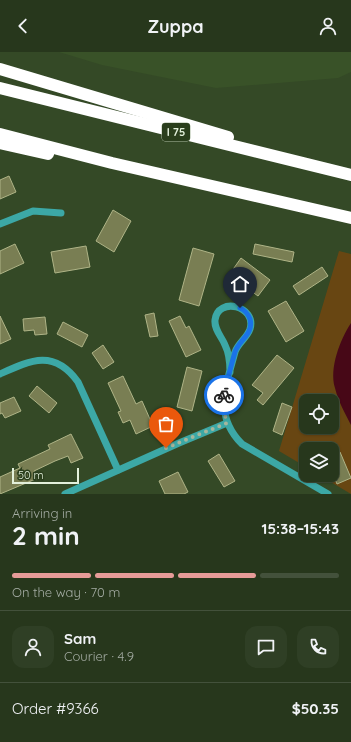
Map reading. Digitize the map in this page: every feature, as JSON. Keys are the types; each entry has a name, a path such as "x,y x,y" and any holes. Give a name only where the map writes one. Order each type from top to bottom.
{"highway":[{"path":"0,69 222,135 267,154"},
{"name":"I 75","path":"0,88 351,175"},
{"path":"0,134 351,218"},
{"path":"0,143 83,162 112,162"}],"street":[{"path":"0,224 33,211 61,213"},
{"path":"230,372 228,351 217,332 215,322 217,313 220,310 230,306 245,310 251,325 248,334 236,348 230,372 223,403 224,415 227,423 234,436 242,444 328,494"},
{"path":"0,374 24,363 38,360 51,362 64,367 78,382 118,470"},
{"path":"65,494 227,423"}],"shaded area":[{"path":"59,52 351,52 351,72 338,78 216,88 102,65"},
{"path":"339,251 351,254 351,494 331,482 339,482 339,442 299,442 299,463 279,451"},
{"path":"351,323 351,425 339,400 339,394 336,393 333,372 337,354"}],"building":[{"path":"9,176 16,192 0,199 0,180"},
{"path":"113,210 131,221 114,252 96,241"},
{"path":"15,244 24,263 0,274 0,251"},
{"path":"255,244 294,252 292,262 253,254"},
{"path":"86,246 90,267 55,273 51,252"},
{"path":"193,248 214,254 199,306 179,300"},
{"path":"241,258 270,280 258,296 229,275"},
{"path":"322,267 328,276 299,295 293,286"},
{"path":"286,301 304,331 286,342 268,311"},
{"path":"154,313 158,336 150,337 145,315"},
{"path":"0,316 11,339 0,344"},
{"path":"180,316 186,328 189,326 201,350 186,357 169,321"},
{"path":"45,317 47,334 35,335 34,330 24,331 23,319"},
{"path":"63,322 88,335 82,347 57,334"},
{"path":"103,345 114,362 103,369 92,353"},
{"path":"277,355 294,368 263,405 257,400 263,393 252,385"},
{"path":"187,367 202,371 192,411 177,407"},
{"path":"123,376 136,404 142,401 153,426 136,434 130,420 123,423 118,412 121,411 108,383"},
{"path":"37,386 57,403 49,413 29,396"},
{"path":"14,397 21,411 5,418 2,413 0,414 0,403"},
{"path":"282,403 292,407 282,435 273,431"},
{"path":"71,434 83,458 71,463 68,456 55,461 34,471 38,478 0,494 0,477 20,468 18,464 50,449 48,445"},
{"path":"339,452 351,478 337,484 336,482 339,482"},
{"path":"219,454 235,481 224,487 208,461"},
{"path":"178,472 188,492 184,494 165,494 159,481"}],"way so far":[{"path":"166,448 227,423 223,403 224,395"}],"route":[{"path":"224,395 236,348 244,340 250,330 251,325 248,314 245,310 240,308"}]}
